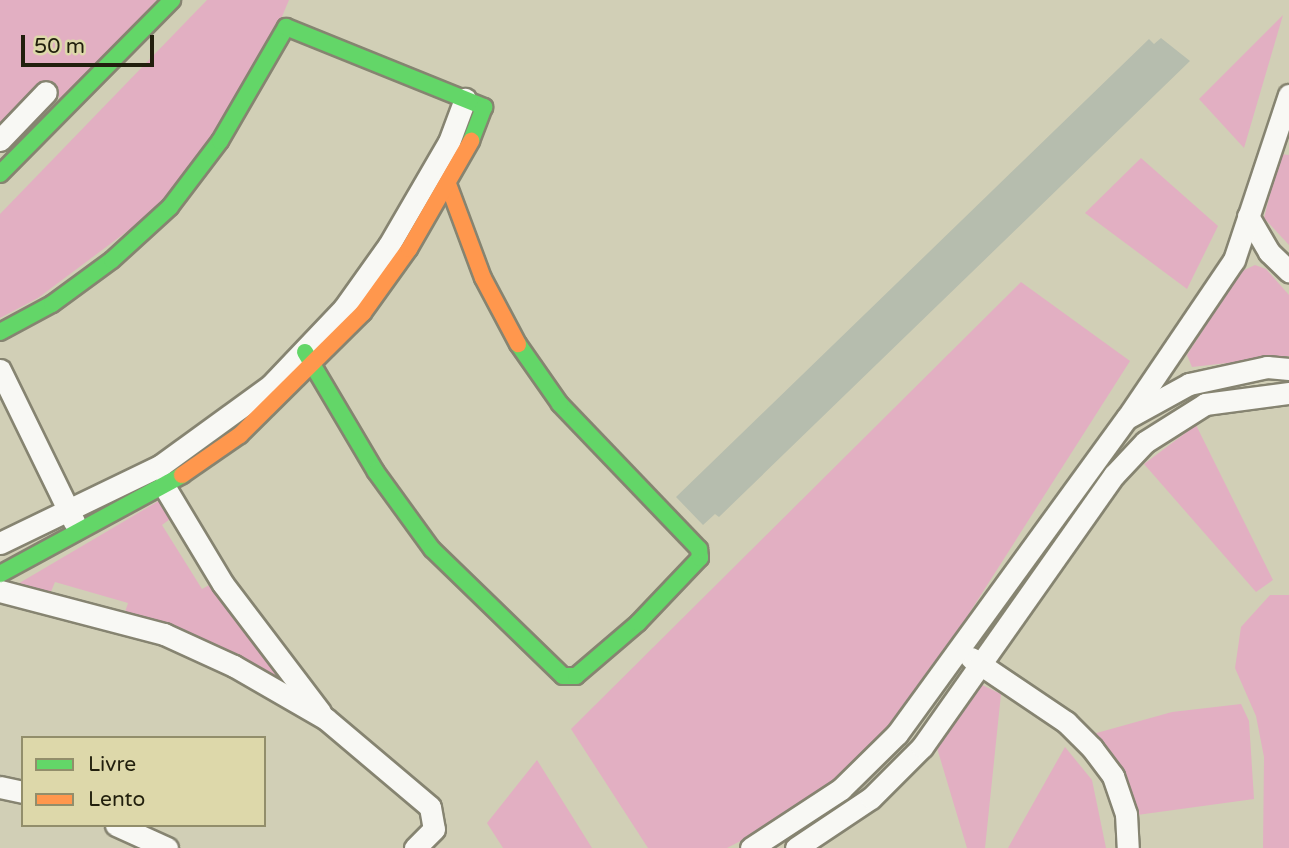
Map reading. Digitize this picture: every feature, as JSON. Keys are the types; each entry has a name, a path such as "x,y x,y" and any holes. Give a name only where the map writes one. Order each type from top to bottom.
{"street":[{"path":"0,174 172,0"},
{"path":"0,332 52,304 170,207 220,141 286,27 475,103"},
{"path":"20,153 1,137 46,92"},
{"path":"751,848 870,763 959,652 1127,418 1234,261 1289,95"},
{"path":"0,543 67,511 107,496 211,431 311,358 363,313 448,184 475,103"},
{"path":"0,574 164,486 240,435 311,358 389,245 475,103"},
{"path":"311,358 376,472 432,549 564,676 576,676 638,623 700,558 699,549 560,404 525,358 484,278 448,184"},
{"path":"1248,216 1269,252 1289,271"},
{"path":"1234,261 1251,252 1269,252"},
{"path":"1171,354 1205,404"},
{"path":"1127,418 1189,384 1267,367 1289,369"},
{"path":"0,370 67,511 80,532"},
{"path":"796,848 901,771 982,663 1114,475 1145,442 1205,404 1289,393"},
{"path":"164,486 223,584 326,719"},
{"path":"0,590 164,634 234,666 326,719 430,807 433,829 415,848"},
{"path":"959,652 982,663 1066,722 1092,748 1113,776 1126,814 1128,848"},
{"path":"0,787 21,792"},
{"path":"120,827 167,848"}],"shaded area":[{"path":"0,0 157,0 63,101 50,89 0,134"},
{"path":"207,0 289,0 259,71 173,197 38,298 0,318 0,214"},
{"path":"1283,15 1244,148 1199,99"},
{"path":"1280,154 1289,155 1289,245 1264,218"},
{"path":"1141,158 1218,226 1187,289 1085,213"},
{"path":"1255,265 1266,269 1289,295 1289,356 1192,367 1187,355 1240,272"},
{"path":"1021,282 1130,361 940,659 893,727 847,774 777,822 727,848 648,848 571,729"},
{"path":"1196,425 1273,580 1256,592 1144,464"},
{"path":"162,499 174,516 162,525 202,589 213,583 285,683 280,687 124,615 128,603 55,582 50,594 16,585"},
{"path":"1270,595 1289,595 1289,848 1263,848 1264,757 1256,716 1235,668 1241,627"},
{"path":"980,684 1001,694 985,848 967,848 937,748"},
{"path":"1241,704 1249,721 1254,799 1137,815 1093,734 1172,712"},
{"path":"1065,747 1092,780 1106,848 1008,848"},
{"path":"537,760 592,848 503,848 487,823"}],"building":[{"path":"1161,38 1190,61 719,517 715,514 703,525 676,497 1149,39 1154,44"}],"traffic: fast":[{"path":"0,174 172,0"},
{"path":"0,332 52,304 112,260 170,207 220,141 286,27 484,107 471,141"},
{"path":"305,352 376,472 432,549 563,676 576,676 638,623 700,558 699,549 560,404 518,344"},
{"path":"0,574 182,475"}],"traffic: slow":[{"path":"182,475 240,435 363,313 409,249 471,141"},
{"path":"448,184 483,278 518,344"}]}
